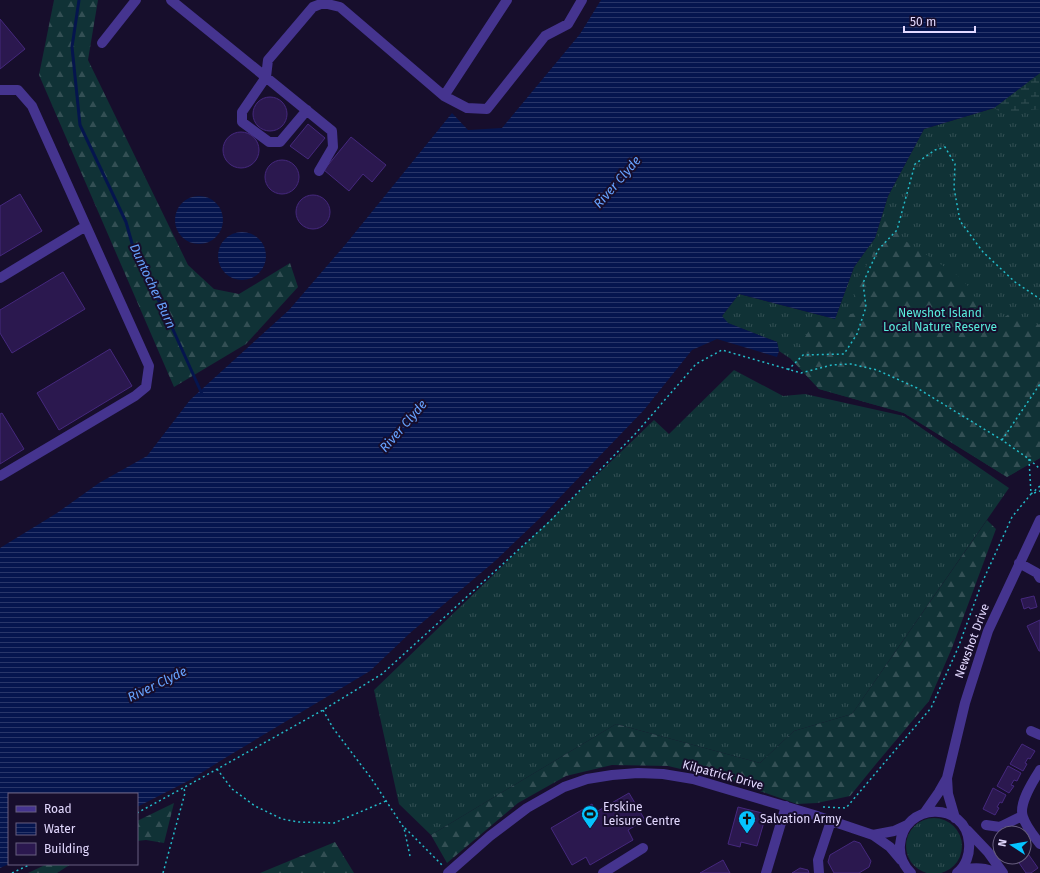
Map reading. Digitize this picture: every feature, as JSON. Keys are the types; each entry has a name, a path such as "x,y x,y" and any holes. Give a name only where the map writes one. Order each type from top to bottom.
{"street":[{"path":"102,43 136,0"},
{"path":"171,0 332,131 333,147 319,171"},
{"path":"444,96 507,0"},
{"path":"307,110 280,142 269,142 242,122 242,112 266,78 268,60 313,7 323,3 340,7 444,96 467,108 487,109 545,36 568,24 582,0"},
{"path":"0,90 18,90 32,106 149,366 146,387 135,396 0,476"},
{"path":"0,278 86,226"},
{"name":"Newshot Drive","path":"907,825 925,812 947,778 965,703 988,631 1040,520"},
{"path":"1019,563 1038,573 1040,578"},
{"path":"1040,770 1028,790 1023,806 1022,816 1040,844"},
{"name":"Kilpatrick Drive","path":"448,873 490,836 527,808 564,787 587,779 638,773 663,774 693,779 786,806 874,835 890,847 911,873"},
{"name":"Newshot Drive","path":"947,778 948,794 955,818"},
{"path":"766,873 786,806"},
{"path":"925,812 937,811 949,814 955,818 988,852 1003,873"},
{"path":"986,825 1000,828 1022,816"},
{"path":"818,873 818,860 830,821"},
{"path":"874,835 889,832 907,825"},
{"path":"901,860 900,842 902,833 907,825"},
{"path":"960,871 966,863 969,853 968,835 964,827"},
{"path":"603,873 643,848"},
{"path":"960,871 980,868 997,873"}],"path":[{"path":"788,370 803,354 844,354 857,334 866,307 863,283 878,250 897,230 915,164 935,150 945,146 955,164 954,188 960,221 983,252 1015,282 1040,299"},
{"path":"138,812 322,710 382,674 549,522 637,432 696,364 722,350 801,373 832,365 851,364 877,370 917,388 1002,440 1029,459 1040,469"},
{"path":"1002,440 1040,384"},
{"path":"1029,459 1031,494"},
{"path":"814,815 822,807 846,808 931,708 958,648 980,585 1012,516 1040,486"},
{"path":"1031,494 1040,491"},
{"path":"322,710 333,728 371,778 404,828 448,873"},
{"path":"217,769 232,789 255,806 282,819 298,822 334,823 386,801"},
{"path":"163,873 185,793 184,788"},
{"path":"404,828 410,856"},
{"path":"12,873 29,865"}],"green space":[{"path":"54,0 98,0 88,60 188,265 214,289 239,294 290,263 298,287 246,344 174,387 39,75"},
{"name":"Newshot Island Local Nature Reserve","path":"1040,73 1040,458 1007,477 904,413 819,389 791,359 779,351 777,342 727,323 722,316 739,294 835,319 854,267 875,238 888,196 924,129 994,108"},
{"path":"1040,73 1040,109 1002,113 994,108"},
{"path":"885,216 892,217 904,240 957,275 970,288 990,327 1009,314 1040,325 1040,458 1007,477 904,413 819,389 791,359 814,323 855,313 854,283 871,259"},
{"path":"734,370 783,396 805,394 904,416 1009,488 852,714 794,731 760,763 616,724 431,835 399,804 374,690 654,420 669,434"},
{"path":"987,520 996,529 952,648 929,701 850,796 817,803 797,804 731,781 668,766 612,765 566,776 518,803 447,863 431,835 616,724 760,763 794,731 852,714"},
{"path":"174,803 164,843 146,840 138,841 138,821"},
{"path":"929,818 939,818 954,826 960,835 962,846 960,857 954,866 939,874 929,874 918,869 911,862 906,851 906,841 911,830 918,823"},
{"path":"335,842 354,873 260,873"},
{"path":"45,865 69,865 57,873 28,873"}],"water":[{"name":"River Clyde","path":"601,0 1040,0 1040,73 994,108 924,129 888,196 875,238 854,267 835,319 739,294 722,316 728,323 777,342 779,351 777,357 717,339 692,350 644,410 539,519 495,561 410,633 370,671 190,780 138,806 138,793 8,793 8,864 0,868 0,548 57,513 99,483 147,456 190,400 289,310 345,245 452,113 468,130 502,128 580,34"},
{"path":"194,196 204,196 216,203 223,215 223,225 216,237 204,244 194,244 186,240 179,233 175,225 175,215 179,207 186,200"},
{"path":"237,232 247,232 259,239 266,251 266,261 259,273 247,280 237,280 229,276 222,269 218,261 218,251 222,243 229,236"}],"building":[{"path":"0,19 25,49 0,69"},
{"path":"267,97 273,97 277,98 284,104 287,114 286,121 280,128 273,131 267,131 263,130 256,124 253,117 253,111 254,107 260,100"},
{"path":"308,124 325,138 308,159 290,146"},
{"path":"241,132 254,137 259,150 254,163 241,168 228,163 223,150 228,137"},
{"path":"351,137 386,165 372,182 363,174 349,191 324,170"},
{"path":"282,160 294,165 299,177 294,189 282,194 270,189 265,177 270,165"},
{"path":"20,194 42,231 0,256 0,206"},
{"path":"313,195 325,200 330,212 325,224 313,229 301,224 296,212 301,200"},
{"path":"63,272 85,309 12,353 0,333 0,310"},
{"path":"110,349 132,386 59,430 37,393"},
{"path":"2,413 24,449 0,464 0,414"},
{"path":"1034,596 1037,607 1030,609 1029,607 1024,609 1021,599"},
{"path":"1040,620 1040,651 1039,651 1027,626"},
{"path":"1022,744 1035,751 1030,759 1028,758 1025,763 1027,764 1023,771 1010,764"},
{"path":"1008,766 1021,773 1017,781 1014,780 1011,785 1014,786 1009,793 997,786"},
{"path":"993,788 1006,795 1002,803 1000,802 997,807 999,808 995,815 983,809"},
{"name":"Erskine Leisure Centre","path":"629,793 645,820 628,830 633,840 590,865 586,857 572,865 551,828 592,804 596,812"},
{"path":"738,807 762,813 760,821 764,822 757,846 741,842 740,847 728,844"},
{"path":"854,841 860,843 871,861 869,867 859,873 834,873 828,862 830,855"},
{"path":"1032,859 1038,868 1031,873 1026,873 1020,865 1032,865"},
{"path":"723,860 730,873 700,873"},
{"path":"800,868 808,870 809,873 792,873"}],"waterway":[{"name":"Duntocher Burn","path":"79,0 72,47 80,125 126,222 135,254 170,323 202,394"}],"place":[{"name":"Erskine Leisure Centre","path":"590,829"},
{"name":"Salvation Army","path":"747,834"}]}
